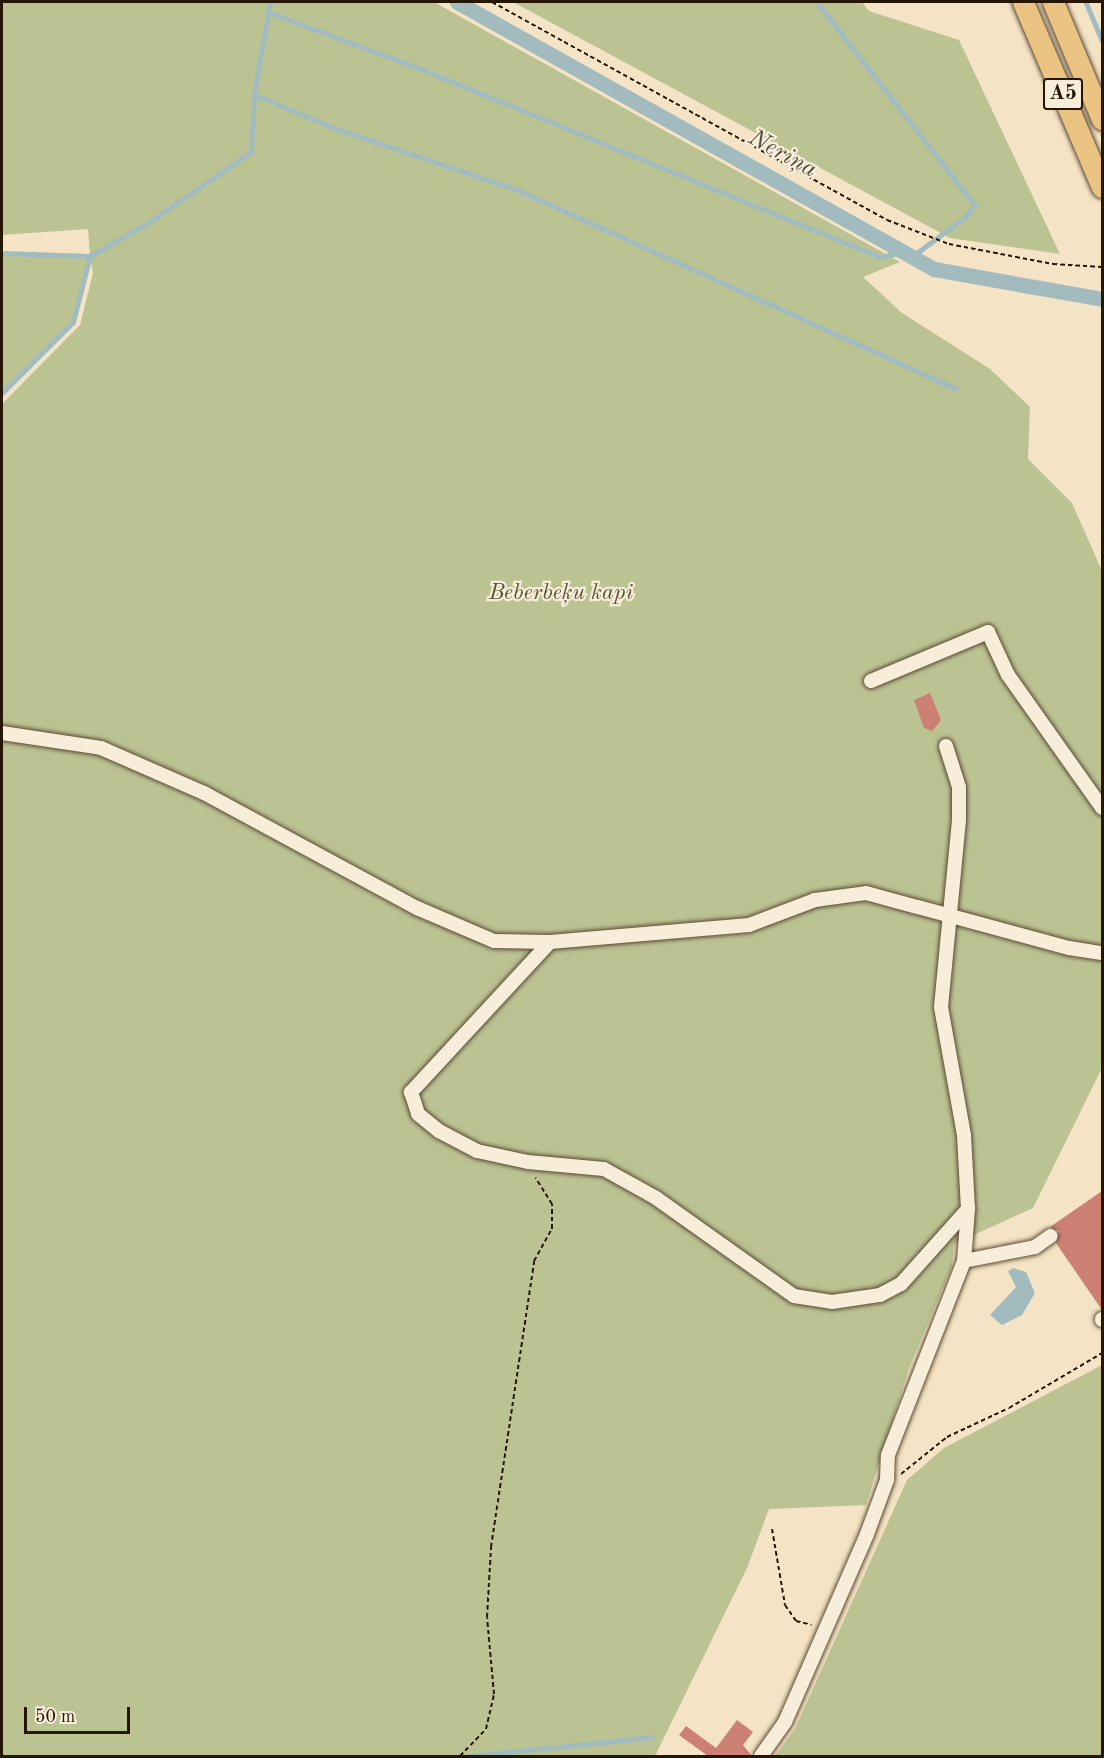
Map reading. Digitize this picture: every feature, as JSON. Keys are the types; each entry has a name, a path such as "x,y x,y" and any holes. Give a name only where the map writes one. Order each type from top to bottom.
{"highway":[{"name":"A5","path":"1023,2 1102,187"},
{"name":"A5","path":"1053,2 1102,119"}],"street":[{"path":"871,681 988,632 1008,675 1102,808"},
{"path":"2,733 101,748 204,793 417,908 494,941 550,942 749,926 844,893 866,893 951,913 1069,948 1102,953"},
{"path":"761,1756 784,1722 832,1618 887,1479 888,1455 964,1261 968,1209 964,1136 941,1007 951,913 959,788 946,746"},
{"path":"550,942 411,1092 418,1114 439,1131 477,1151 528,1162 604,1169 656,1198 794,1296 832,1302 880,1295 901,1284 968,1209"},
{"path":"964,1261 1035,1247 1051,1236"}],"path":[{"path":"492,2 886,220 949,244 1053,264 1102,267"},
{"path":"460,1756 486,1729 494,1694 487,1617 491,1547 534,1261 552,1229 552,1204 528,1162"},
{"path":"887,1479 900,1475 947,1437 1010,1408 1102,1353"},
{"path":"772,1529 789,1614 804,1624 832,1618"}],"green space":[{"name":"Beberbeķu kapi","path":"2,2 434,2 900,262 863,277 902,313 990,369 1030,407 1028,459 1072,503 1102,571 1102,1068 1033,1208 954,1244 952,1266 909,1368 866,1505 769,1509 747,1568 655,1756 2,1756 2,404 80,325 93,273 90,257 73,322 2,393 2,253 90,255 88,229 2,235"},
{"path":"513,2 862,2 869,11 959,40 1060,254 950,238"},
{"path":"1102,1365 1102,1756 775,1756 795,1729 907,1480 944,1448"}],"water":[{"path":"1013,1268 1026,1272 1035,1293 1022,1315 1002,1325 990,1315 1016,1287 1008,1271"}],"building":[{"path":"930,693 941,720 932,731 924,728 914,700"},
{"path":"1102,1191 1102,1310 1056,1243 1059,1231 1050,1227"},
{"path":"737,1720 753,1732 743,1745 752,1756 708,1756 679,1735 686,1726 716,1748"}],"waterway":[{"path":"2,253 90,256 145,225 251,152 254,94 270,2"},
{"name":"Neriņa","path":"457,2 934,269 1102,299"},
{"path":"817,2 975,205 966,217 911,258"},
{"path":"1086,2 1102,40"},
{"path":"268,12 424,70 880,257 904,252"},
{"path":"254,94 337,129 518,190 956,389"},
{"path":"2,393 73,322 90,256"},
{"path":"469,1756 652,1737"}]}
